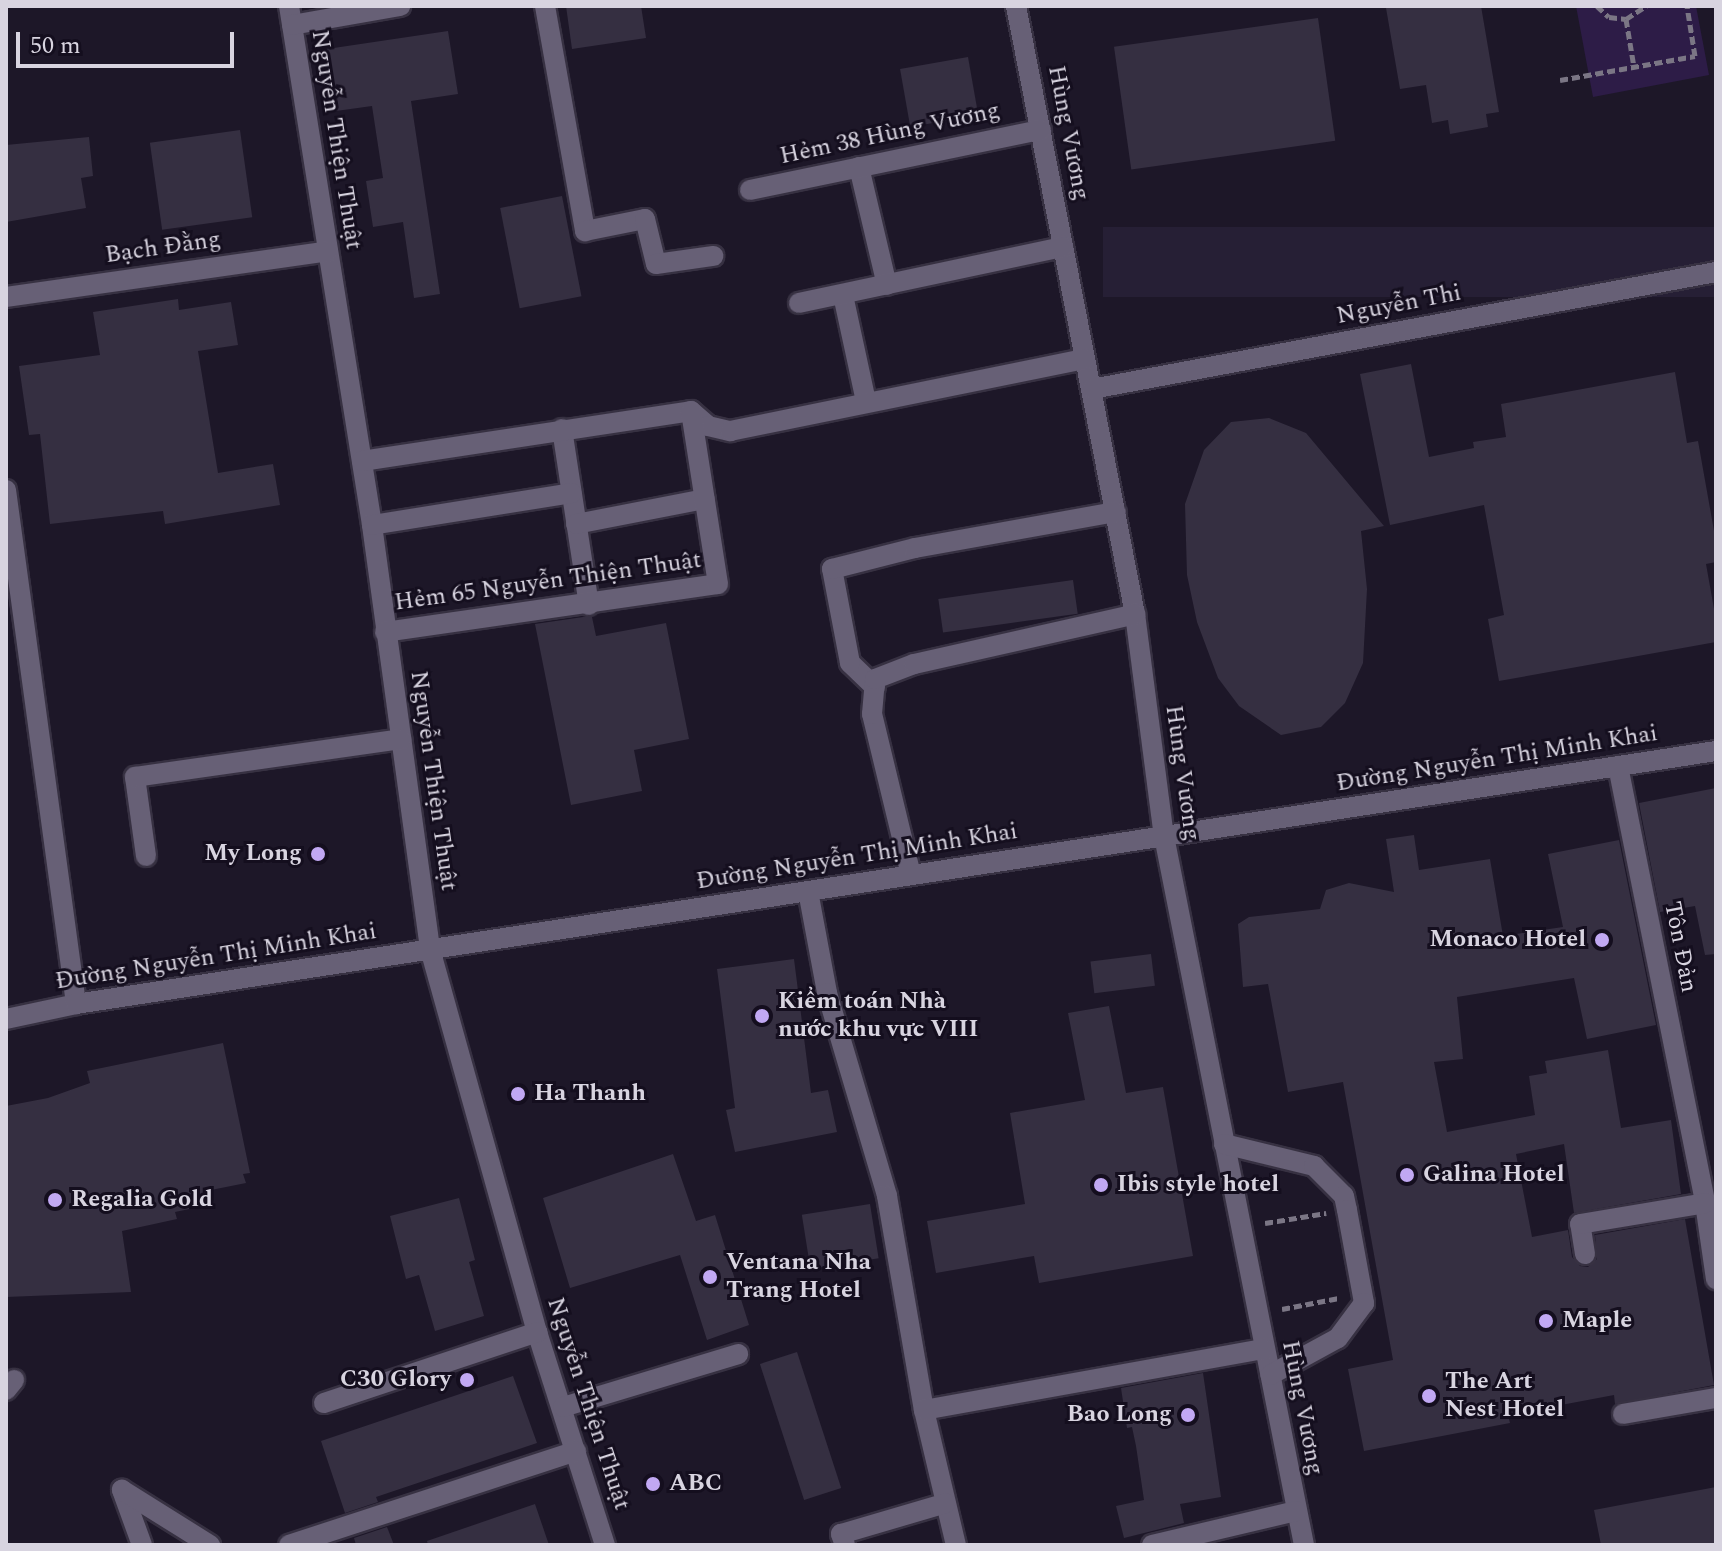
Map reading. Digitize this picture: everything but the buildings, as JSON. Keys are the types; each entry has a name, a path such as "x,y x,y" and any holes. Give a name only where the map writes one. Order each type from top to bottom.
{"street":[{"path":"290,16 400,6"},
{"path":"545,6 585,231 645,219 656,264 713,256"},
{"name":"Hùng Vương","path":"1016,6 1135,614 1164,836 1304,1545"},
{"name":"Nguyễn Thiện Thuật","path":"290,16 372,525 430,949 537,1332 605,1545"},
{"name":"Hẻm 38 Hùng Vương","path":"750,190 1041,130"},
{"path":"859,167 887,285"},
{"path":"799,303 1063,247"},
{"name":"Bạch Đằng","path":"6,297 328,251"},
{"name":"Nguyễn Thi","path":"1092,389 1716,272"},
{"path":"843,295 866,401"},
{"path":"362,461 691,411 708,426 730,431 1085,359"},
{"path":"576,524 705,499 691,411"},
{"path":"562,429 589,605"},
{"path":"6,490 76,1004"},
{"path":"372,525 571,493"},
{"name":"Hẻm 65 Nguyễn Thiện Thuật","path":"385,632 718,584 705,499"},
{"path":"875,687 850,663 832,569 915,548 1116,512"},
{"path":"911,875 872,714 875,679 914,664 1135,614"},
{"path":"146,856 135,777 401,739"},
{"name":"Đường Nguyễn Thị Minh Khai","path":"6,1019 76,1004 1716,751"},
{"name":"Tôn Đản","path":"1618,766 1705,1203 1716,1279"},
{"path":"808,891 827,993 887,1196 924,1410 956,1545"},
{"path":"1224,1144 1314,1166 1344,1196 1347,1210 1364,1303 1338,1338 1270,1375"},
{"path":"1585,1254 1580,1224 1705,1203"},
{"path":"324,1403 537,1332"},
{"path":"924,1410 1264,1349"},
{"path":"563,1407 738,1354"},
{"path":"1623,1414 1716,1398"},
{"path":"289,1545 576,1451"},
{"path":"142,1545 122,1490 210,1545"},
{"path":"845,1545 841,1534 946,1503"},
{"path":"1152,1545 1296,1511"}],"path":[{"path":"1597,6 1609,17 1626,19 1646,6"},
{"path":"1560,80 1695,56 1687,6"},
{"path":"1626,19 1634,67"},
{"path":"1241,1227 1347,1210"},
{"path":"1258,1314 1362,1293"}],"shaded area":[{"path":"1576,6 1696,6 1709,75 1593,97"},
{"path":"1103,227 1716,227 1716,297 1103,297"}],"place":[{"name":"My Long","path":"318,854"},
{"name":"Monaco Hotel","path":"1602,940"},
{"name":"Kiểm toán Nhà nước khu vực VIII","path":"762,1016"},
{"name":"Ha Thanh","path":"518,1094"},
{"name":"Galina Hotel","path":"1407,1175"},
{"name":"Ibis style hotel","path":"1101,1185"},
{"name":"Regalia Gold","path":"55,1200"},
{"name":"Ventana Nha Trang Hotel","path":"710,1277"},
{"name":"Maple","path":"1546,1321"},
{"name":"C30 Glory","path":"467,1380"},
{"name":"The Art Nest Hotel","path":"1429,1396"},
{"name":"Bao Long","path":"1188,1415"},
{"name":"ABC","path":"653,1484"}]}
